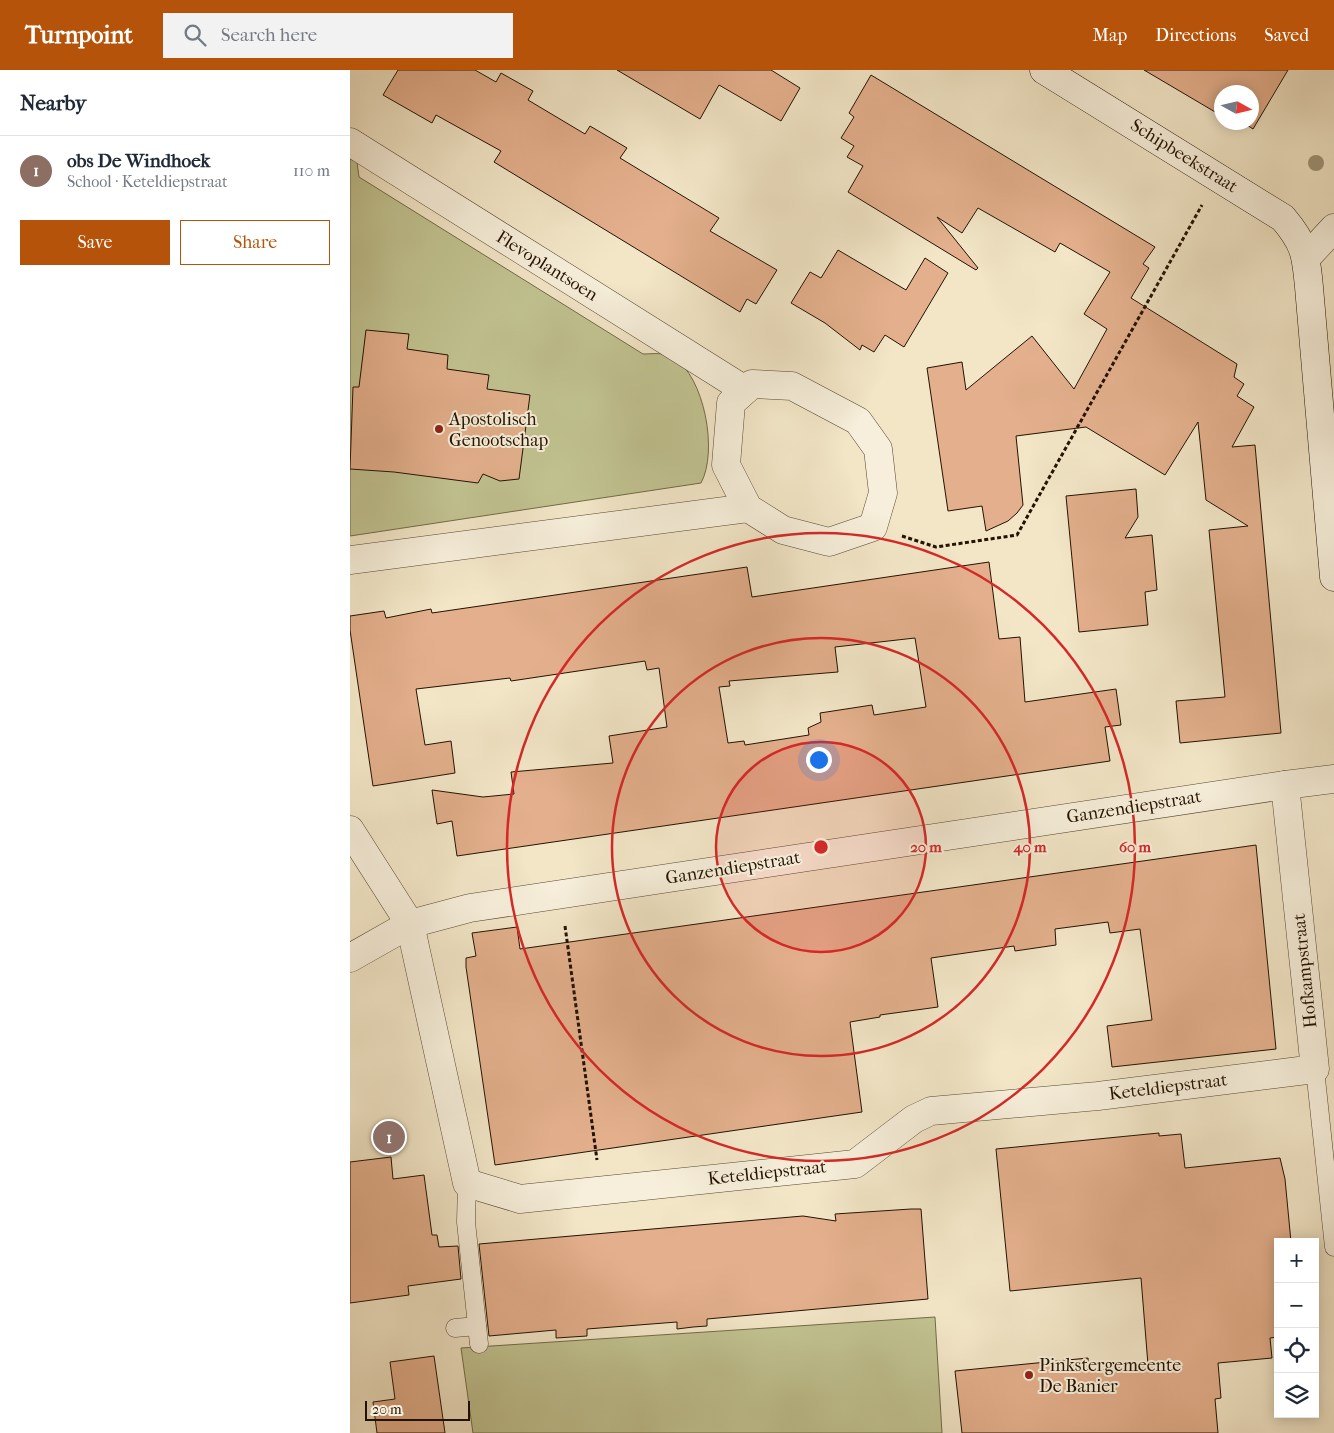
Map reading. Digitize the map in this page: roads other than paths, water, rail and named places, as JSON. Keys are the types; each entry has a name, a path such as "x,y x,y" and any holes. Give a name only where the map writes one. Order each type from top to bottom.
{"street":[{"name":"Schipbeekstraat","path":"1044,70 1283,218 1299,236 1306,258"},
{"name":"Flevoplantsoen","path":"350,142 745,390"},
{"path":"1334,228 1306,258 1334,577"},
{"path":"752,384 792,386 858,421 878,449 883,492 872,527 829,542 783,530 748,508 726,465 731,403 745,390 752,384"},
{"path":"350,560 748,508"},
{"name":"Ganzendiepstraat","path":"350,958 410,924 470,908 1334,779"},
{"name":"Hofkampstraat","path":"1285,785 1315,1069"},
{"path":"350,830 410,924 467,1182"},
{"name":"Keteldiepstraat","path":"467,1182 520,1198 855,1164 914,1119 931,1111 1098,1096 1315,1069"}],"lane":[{"name":"Hofkampstraat","path":"1315,1069 1334,1247"},
{"path":"467,1182 466,1222 479,1344"},
{"path":"454,1328 477,1326"}],"place":[{"name":"Apostolisch Genootschap","path":"439,429"},
{"name":"obs De Windhoek","path":"389,1137"},
{"name":"Pinkstergemeente De Banier","path":"1029,1375"}]}
